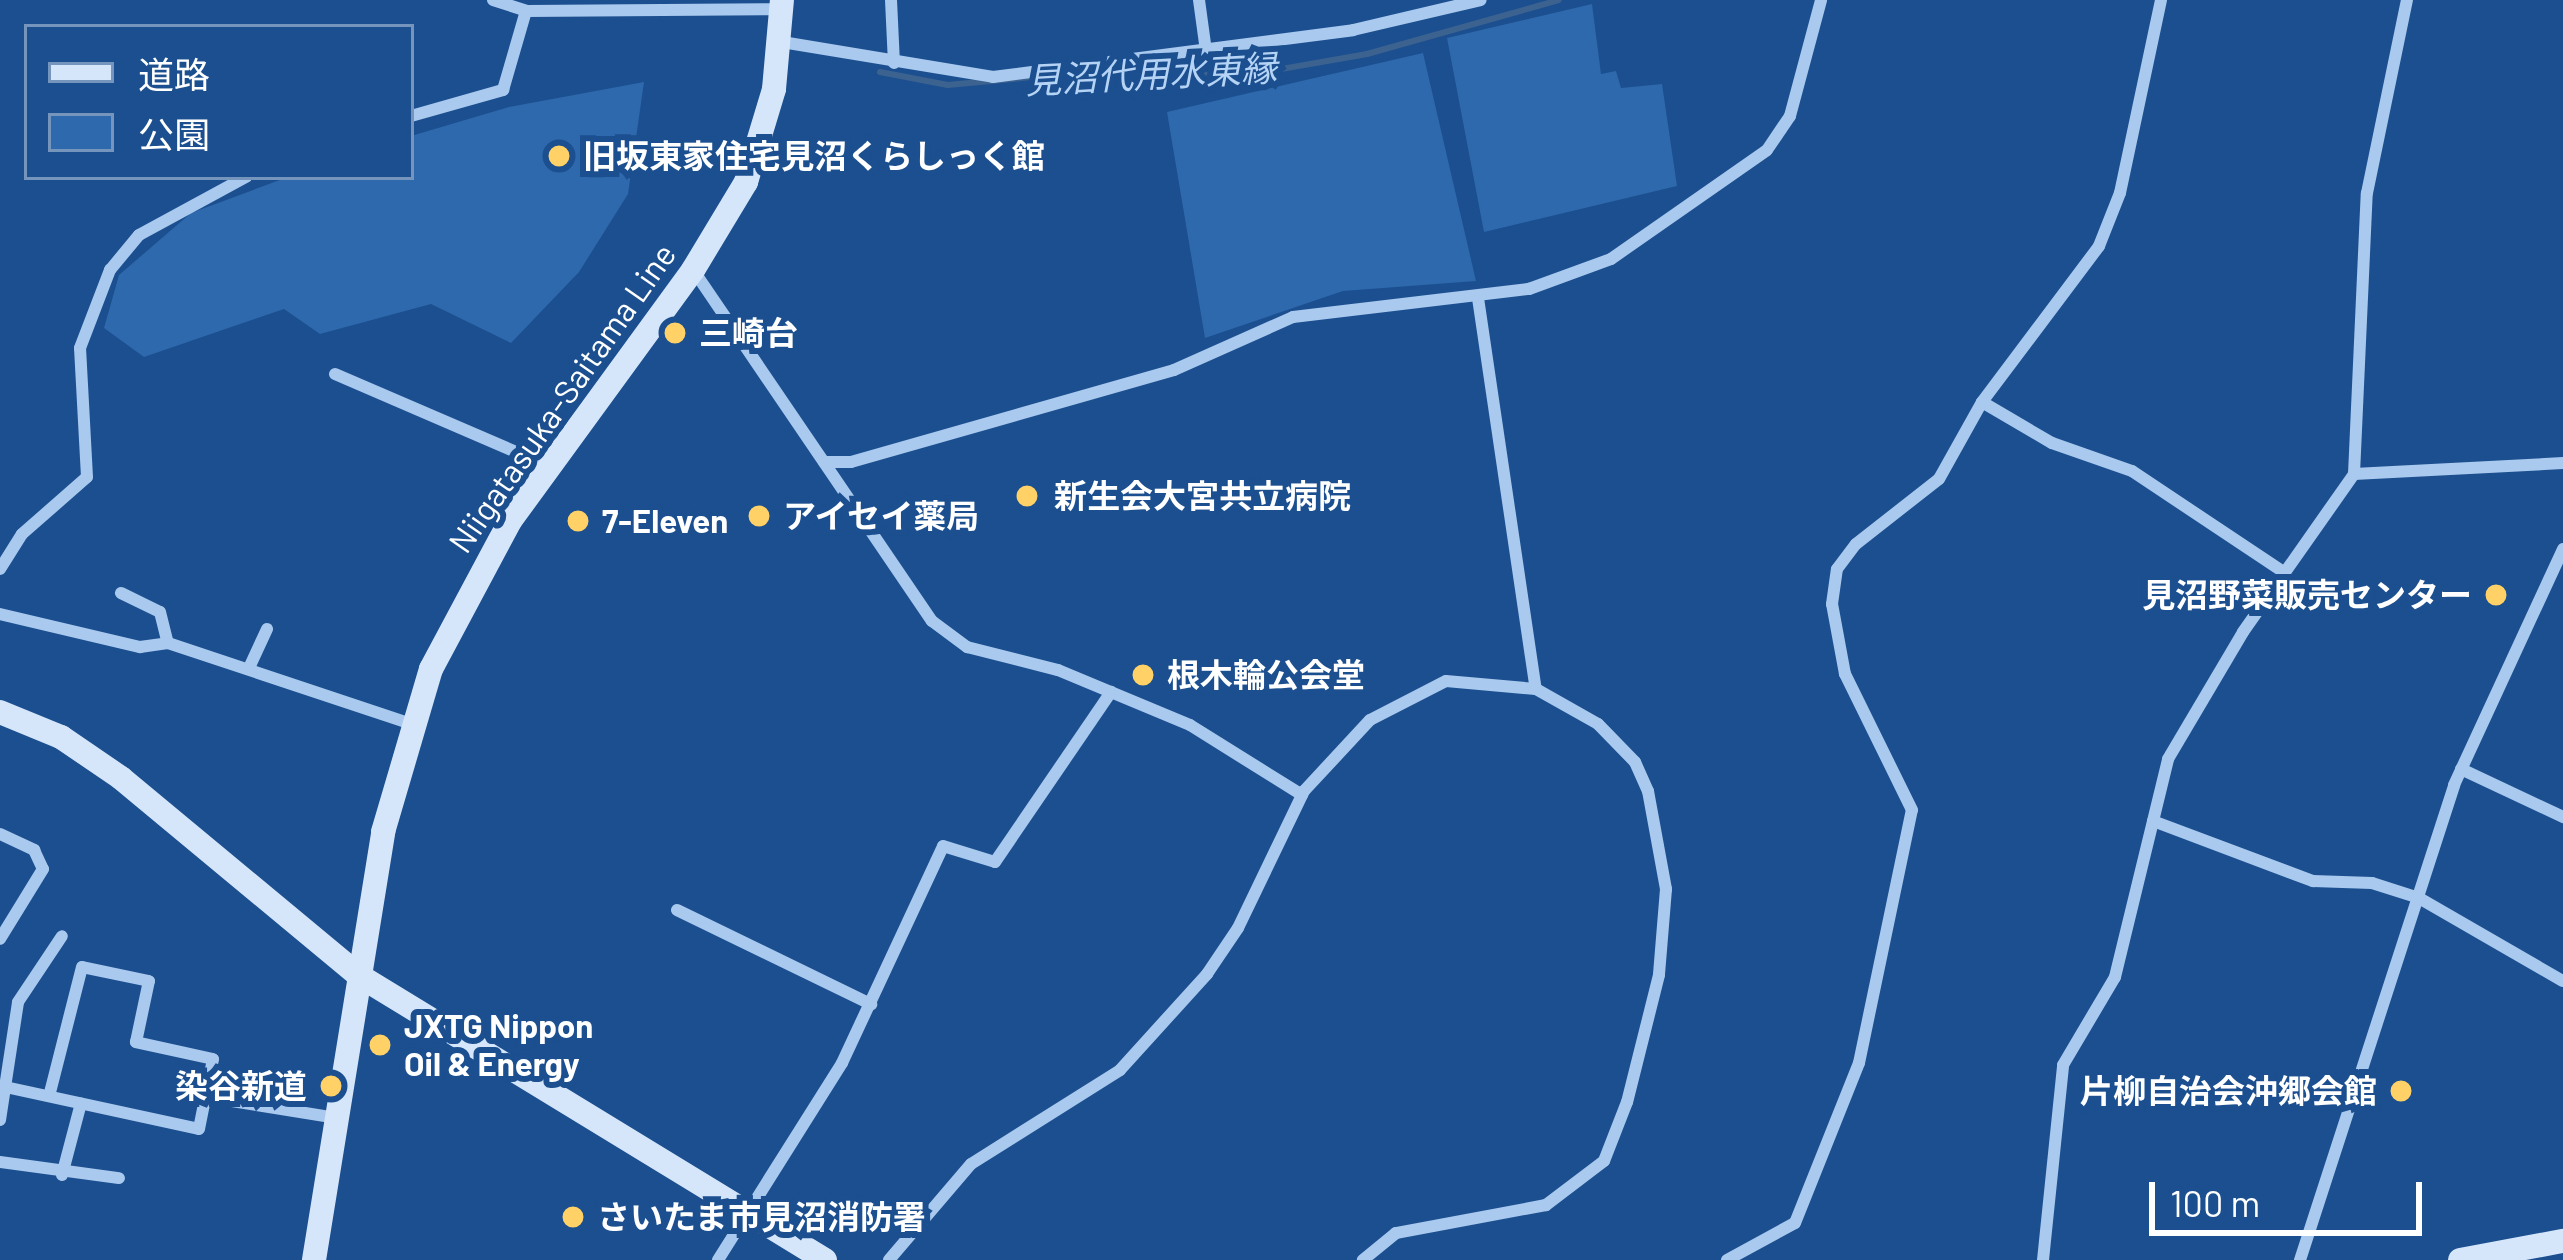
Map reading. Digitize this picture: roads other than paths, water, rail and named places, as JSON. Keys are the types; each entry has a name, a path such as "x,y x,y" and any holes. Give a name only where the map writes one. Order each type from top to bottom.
{"main road":[{"name":"Niigatasuka-Saitama Line","path":"314,1260 358,975 412,724 456,616 549,466 694,269 755,160 782,42 782,5"},
{"path":"0,712 61,737 121,778 358,975 746,1218 825,1260"},
{"path":"2460,1260 2563,1241"}],"street":[{"path":"493,0 526,10 782,5"},
{"path":"891,0 894,62"},
{"path":"1199,0 1206,50"},
{"path":"782,42 993,76 1353,30 1481,0"},
{"path":"824,462 851,462 1174,370 1293,317 1478,298 1611,259 1767,150 1790,116 1821,0"},
{"path":"1727,1260 1795,1223 1858,1063 1912,810 1845,674 1832,604 1837,569 1856,544 1939,479 1982,402 2099,246 2120,194 2161,0"},
{"path":"2043,1260 2063,1065 2115,977 2168,759 2191,715 2354,474 2367,193 2408,0"},
{"path":"414,115 503,90 526,10"},
{"path":"0,568 22,534 87,477 80,348 110,270 139,236 241,180"},
{"path":"694,269 884,559 952,637 1111,692 1236,750 1302,795"},
{"path":"1478,298 1536,689"},
{"path":"335,374 549,466"},
{"path":"1982,402 2052,443 2132,471 2285,573"},
{"path":"2354,474 2563,463"},
{"path":"2300,1260 2461,769 2563,549"},
{"path":"121,593 166,618 168,643"},
{"path":"0,614 140,647 168,643 412,724"},
{"path":"250,668 267,629"},
{"path":"889,1260 971,1164 1120,1070 1207,974 1238,928 1302,795 1356,733 1414,692 1468,680 1536,689 1598,724 1635,762 1648,791 1666,889 1658,975 1627,1102 1604,1161 1546,1204 1396,1233 1363,1260"},
{"path":"718,1260 872,1004 943,846 994,862 1111,692"},
{"path":"2461,769 2563,817"},
{"path":"2153,821 2313,881 2372,884 2419,898 2563,981"},
{"path":"0,834 34,850 44,869 0,939"},
{"path":"677,910 872,1004"},
{"path":"0,1120 10,1088 18,1002 62,937"},
{"path":"10,1088 199,1129 213,1059 136,1042 149,982 82,967 49,1096"},
{"path":"208,1097 337,1118"},
{"path":"62,1175 81,1103"},
{"path":"0,1162 62,1175 119,1178"}],"waterway":[{"name":"見沼代用水東縁","path":"880,72 948,85 1095,71 1242,76 1367,54 1559,0"}],"place":[{"name":"旧坂東家住宅見沼くらしっく館","path":"559,156"},
{"name":"三崎台","path":"675,333"},
{"name":"新生会大宮共立病院","path":"1027,496"},
{"name":"アイセイ薬局","path":"759,516"},
{"name":"7-Eleven","path":"578,521"},
{"name":"見沼野菜販売センター","path":"2496,595"},
{"name":"根木輪公会堂","path":"1143,675"},
{"name":"JXTG Nippon Oil & Energy","path":"380,1045"},
{"name":"染谷新道","path":"331,1086"},
{"name":"片柳自治会沖郷会館","path":"2401,1091"},
{"name":"さいたま市見沼消防署","path":"573,1217"}]}
